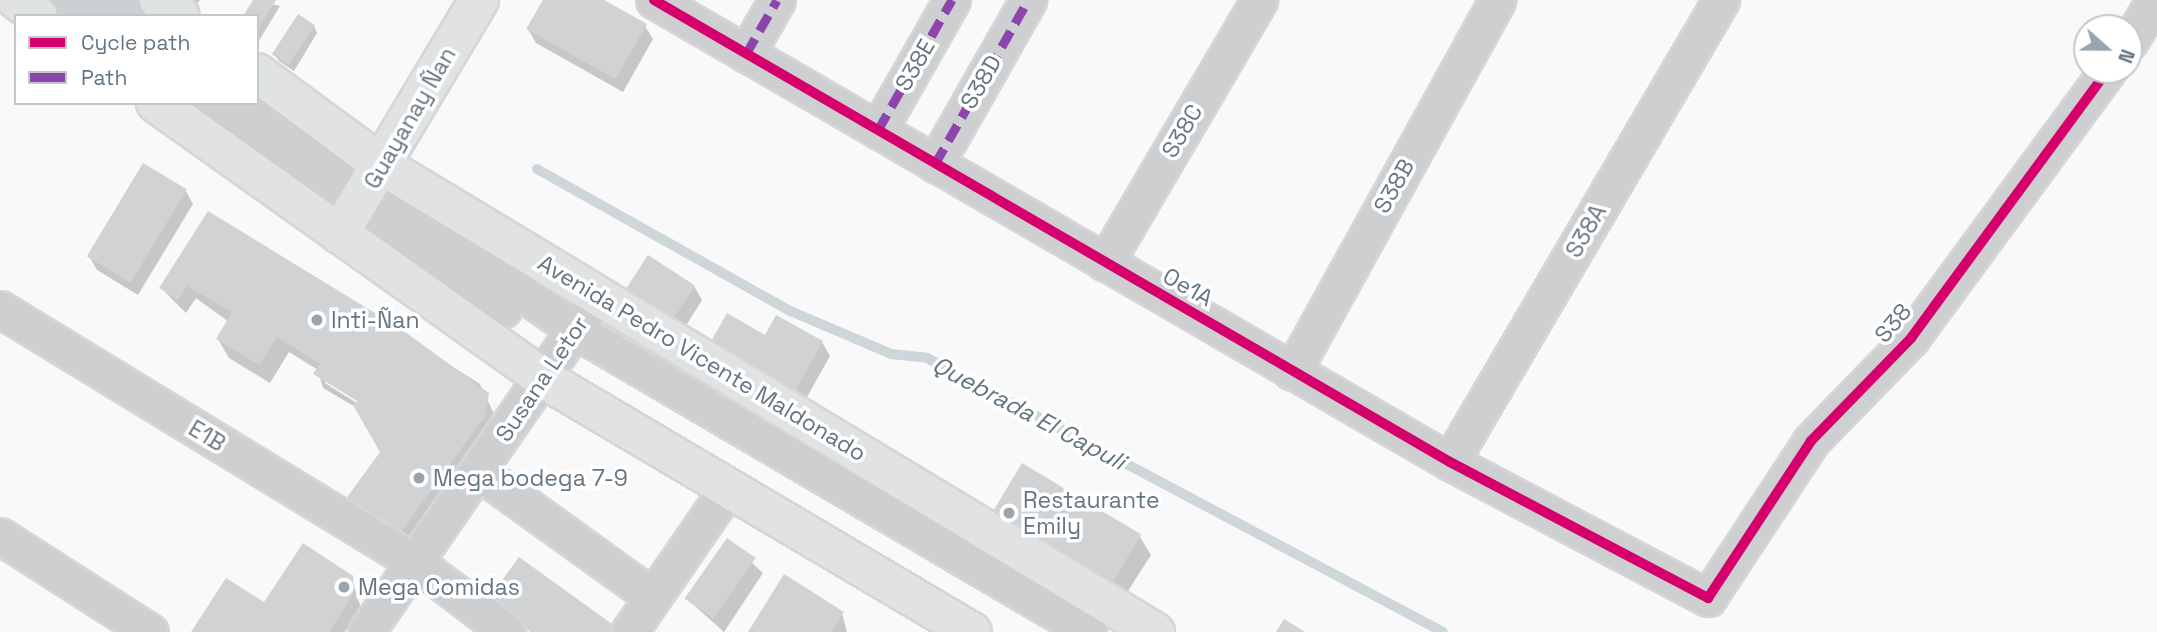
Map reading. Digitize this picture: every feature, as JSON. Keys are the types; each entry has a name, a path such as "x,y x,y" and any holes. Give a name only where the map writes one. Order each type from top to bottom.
{"main road":[{"path":"17,0 35,14"},
{"path":"159,0 177,14"},
{"name":"Guayanay Ñan","path":"361,201 479,0"},
{"name":"Avenida Pedro Vicente Maldonado","path":"259,75 361,201 561,352 728,488 972,632"},
{"name":"Avenida Pedro Vicente Maldonado","path":"160,105 361,201 597,296 1155,632"}],"street":[{"path":"64,0 82,14"},
{"path":"111,0 129,14"},
{"name":"Oe1A","path":"654,0 1450,462 1708,598"},
{"path":"747,54 777,0"},
{"name":"S38E","path":"878,130 952,0"},
{"name":"S38D","path":"935,164 1028,0"},
{"name":"S38C","path":"1105,263 1258,0"},
{"name":"S38B","path":"1292,372 1497,0"},
{"name":"S38A","path":"1450,462 1721,0"},
{"path":"2143,19 2155,0"},
{"name":"S38","path":"1708,598 1811,441 1910,338 2098,84"},
{"path":"207,105 361,201"},
{"path":"253,105 361,201 561,352 1041,632"},
{"name":"Susana Letor","path":"366,632 479,472 597,296"},
{"name":"E1B","path":"0,309 415,562 507,632"},
{"path":"561,352 1090,632"},
{"path":"479,472 653,597"},
{"path":"629,632 728,488"},
{"path":"0,536 150,632"}],"building":[{"path":"253,0 276,0 259,28 259,14 244,14"},
{"path":"543,0 604,0 647,24 615,79 526,29"},
{"path":"298,14 315,25 289,65 272,54"},
{"path":"143,163 187,189 131,283 87,256"},
{"path":"208,211 401,329 489,393 485,416 396,539 343,503 380,452 353,405 357,401 313,374 320,364 277,337 259,365 216,339 232,312 187,286 178,300 159,288"},
{"path":"648,255 695,285 668,327 621,296"},
{"path":"727,313 765,335 776,315 823,341 794,393 709,345"},
{"path":"1022,463 1141,535 1110,586 991,514"},
{"path":"727,538 756,558 713,619 685,599"},
{"path":"303,543 353,576 354,593 329,632 191,632 226,578 264,602"},
{"path":"519,557 619,629 617,632 530,632 487,601"},
{"path":"784,574 844,612 831,632 748,632"},
{"path":"1284,619 1305,632 1276,632"}],"waterway":[{"name":"Quebrada El Capuli","path":"537,169 788,310 891,354 927,358 1443,632"}],"marked path":[{"path":"746,54 777,0"},
{"path":"878,130 952,0"},
{"path":"935,164 1028,0"}],"cycle path":[{"path":"654,0 1450,462 1708,598 1811,441 1911,338 2098,84"}],"place":[{"name":"Inti-Ñan","path":"317,320"},
{"name":"Mega bodega 7-9","path":"419,478"},
{"name":"Restaurante Emily","path":"1009,513"},
{"name":"Mega Comidas","path":"344,587"}]}
